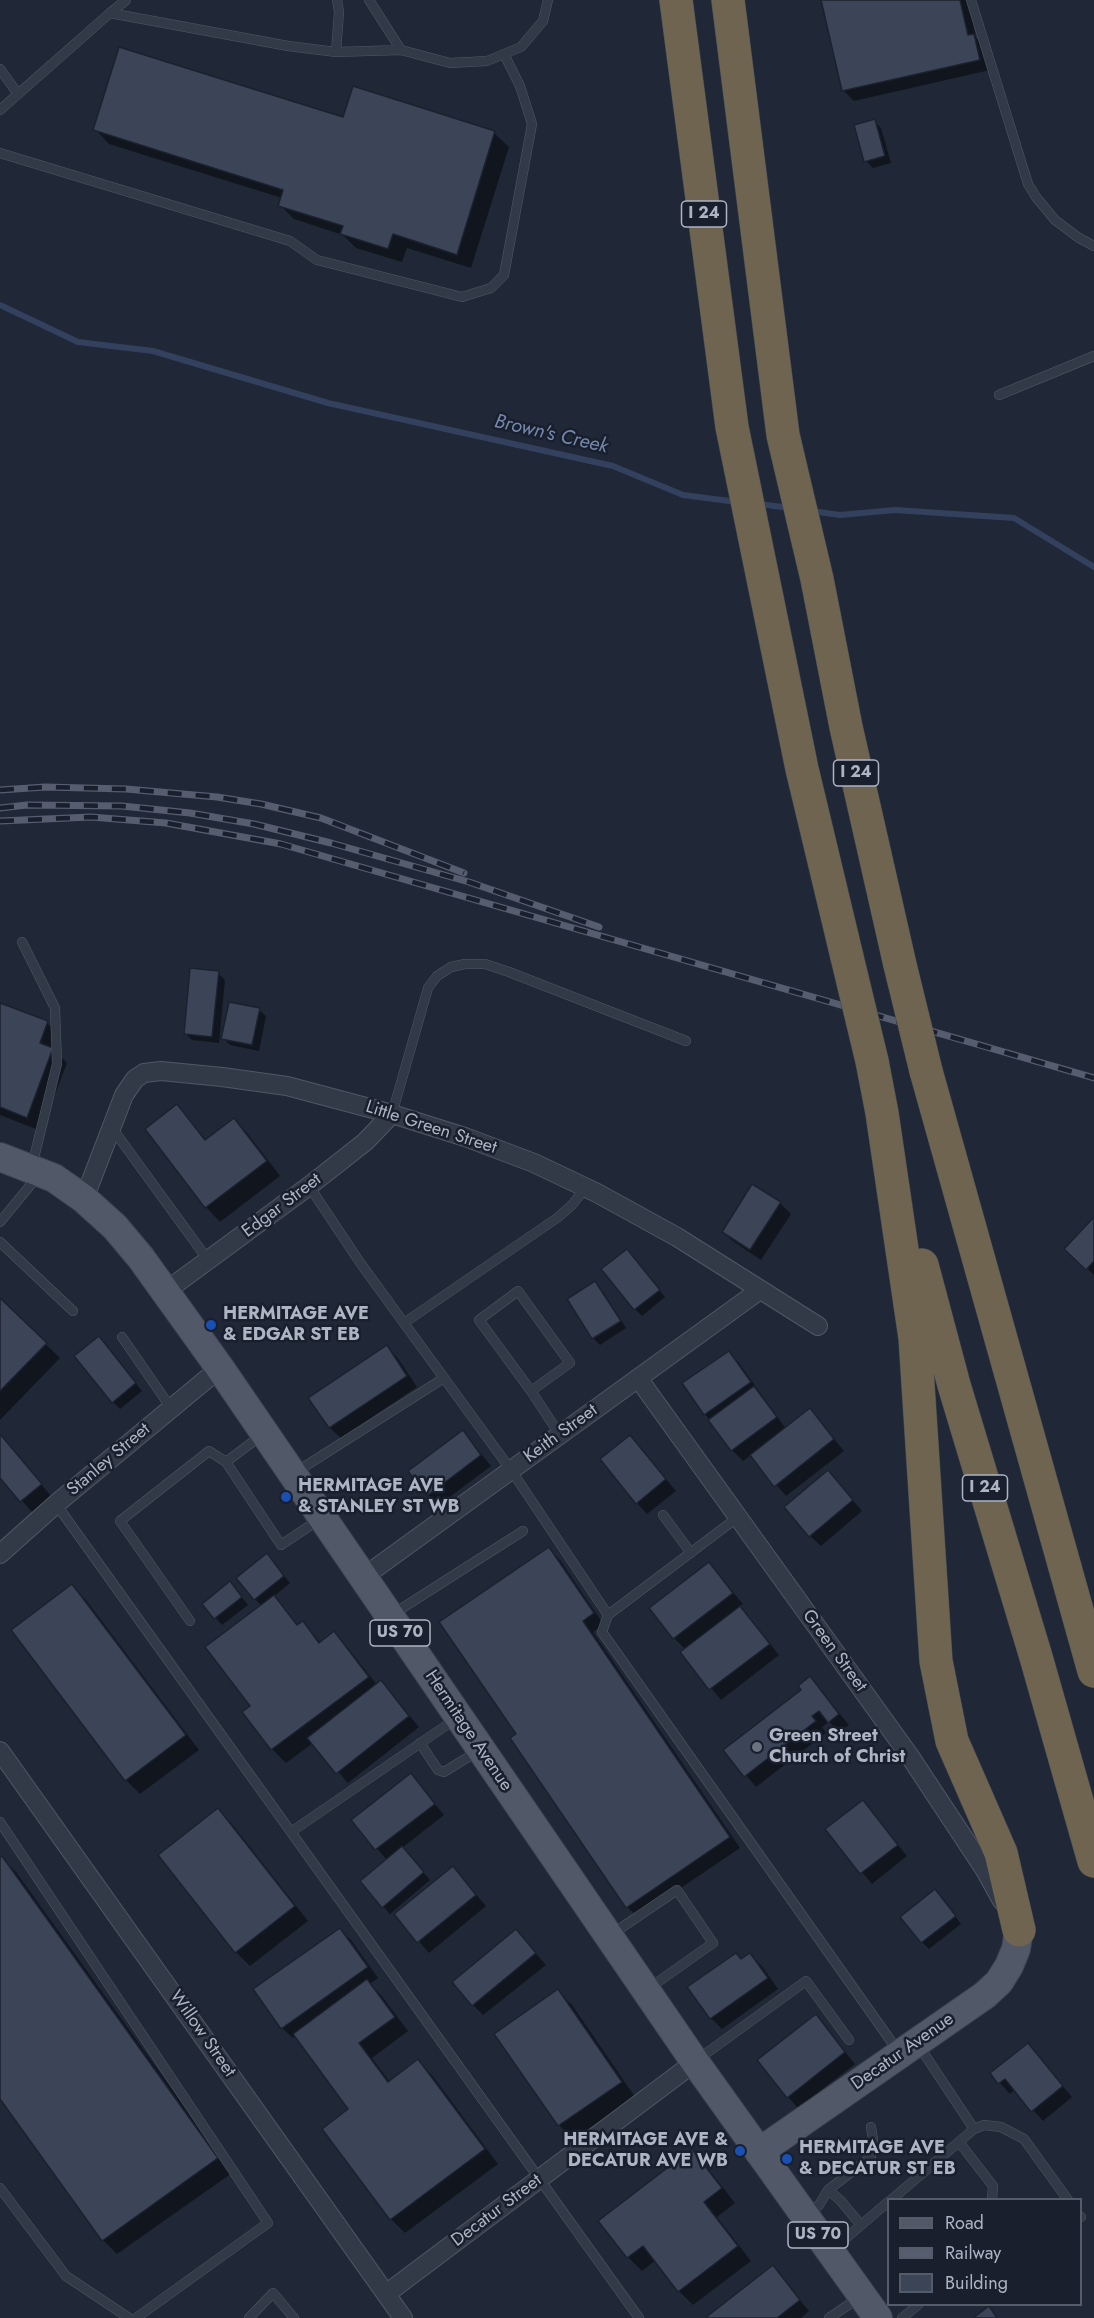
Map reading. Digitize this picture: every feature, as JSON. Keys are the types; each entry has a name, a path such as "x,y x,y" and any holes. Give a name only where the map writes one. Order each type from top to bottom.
{"highway":[{"name":"I 24","path":"676,0 732,427 802,769 872,1061 882,1113 954,1385 1036,1657 1094,1861"},
{"name":"I 24","path":"728,0 783,435 817,579 846,728 926,1071 1094,1671"},
{"path":"882,1113 915,1338 936,1661 952,1741 1001,1853 1019,1930"},
{"path":"1039,1478 1094,1611"}],"main road":[{"name":"Hermitage Avenue","path":"0,1157 54,1178 84,1199 115,1227 166,1291 695,2062 870,2307"},
{"name":"Decatur Avenue","path":"759,2152 985,1995 999,1982 1013,1958 1019,1930"}],"street":[{"name":"Little Green Street","path":"84,1199 124,1095 135,1079 144,1073 161,1071 287,1086 392,1114 465,1137 534,1163 586,1187 676,1237 818,1326"},
{"name":"Edgar Street","path":"166,1291 309,1186 365,1142 392,1114"},
{"name":"Keith Street","path":"362,1578 760,1290"},
{"name":"Stanley Street","path":"0,1554 56,1504 220,1368"},
{"name":"Green Street","path":"638,1378 909,1755 984,1870 1019,1930"},
{"name":"Willow Street","path":"0,1751 403,2318"},
{"name":"Decatur Street","path":"386,2294 695,2062"}],"lane":[{"path":"0,110 126,0"},
{"path":"336,52 339,12 337,0"},
{"path":"369,0 401,50"},
{"path":"110,13 288,46 336,52 401,50 450,63 487,61 521,47 543,21 548,0"},
{"path":"971,0 1028,184 1055,220 1072,234 1094,246"},
{"path":"0,153 290,241 317,260 462,297 491,288 504,275 531,124 520,86 504,54"},
{"path":"0,69 18,94"},
{"path":"999,395 1094,356"},
{"path":"0,1222 36,1171 57,1064 55,1008 22,942"},
{"path":"392,1114 428,988 437,975 451,967 484,964 686,1041"},
{"path":"112,1128 208,1260"},
{"path":"309,1186 404,1323 511,1470 608,1614"},
{"path":"404,1323 557,1218 572,1205 586,1187"},
{"path":"0,1242 73,1311"},
{"path":"531,1391 570,1363 518,1292 479,1320 560,1435"},
{"path":"122,1337 171,1408"},
{"path":"292,1474 444,1378"},
{"path":"225,1462 264,1433"},
{"path":"190,1621 120,1521 209,1451 225,1462 281,1545 322,1518"},
{"path":"56,1504 639,2318"},
{"path":"663,1515 691,1553"},
{"path":"738,1517 608,1614 602,1632 909,2049 974,2129"},
{"path":"389,1617 522,1531"},
{"path":"291,1832 458,1717"},
{"path":"420,1743 438,1770 444,1772 480,1749"},
{"path":"0,1822 268,2223 136,2318"},
{"path":"609,1937 677,1890 713,1943 646,1991"},
{"path":"695,2062 806,1981 849,2040"},
{"path":"894,2198 974,2129 984,2125 1001,2127 1024,2139 1067,2198"},
{"path":"806,2217 819,2205 828,2190 871,2157 873,2139 871,2127"},
{"path":"959,2142 993,2186 992,2198"},
{"path":"0,2188 66,2276 129,2318"},
{"path":"828,2190 840,2200 861,2225"},
{"path":"830,2252 887,2203"},
{"path":"249,2318 273,2293 294,2318"},
{"path":"902,2318 917,2306"},
{"path":"829,2318 870,2307"}],"building":[{"path":"821,0 960,0 968,35 974,34 980,60 842,91"},
{"path":"119,47 343,117 353,86 495,131 457,255 393,234 388,249 340,234 343,226 278,206 283,190 93,130"},
{"path":"875,119 885,156 864,162 854,125"},
{"path":"190,968 219,971 212,1037 184,1034"},
{"path":"229,1002 260,1008 252,1045 221,1039"},
{"path":"0,1003 48,1021 40,1043 53,1048 27,1118 0,1107"},
{"path":"177,1104 205,1140 234,1118 267,1161 205,1208 145,1129"},
{"path":"752,1184 781,1202 750,1250 722,1232"},
{"path":"1094,1217 1094,1261 1086,1270 1064,1249"},
{"path":"627,1249 660,1290 634,1310 601,1269"},
{"path":"595,1281 621,1321 592,1339 567,1299"},
{"path":"0,1298 47,1343 0,1391"},
{"path":"99,1336 136,1383 112,1403 74,1356"},
{"path":"387,1345 407,1376 329,1428 308,1398"},
{"path":"729,1351 751,1382 704,1415 682,1383"},
{"path":"754,1386 777,1417 731,1451 708,1420"},
{"path":"810,1408 834,1439 774,1487 750,1455"},
{"path":"463,1430 481,1455 427,1496 408,1471"},
{"path":"0,1434 42,1484 20,1502 0,1478"},
{"path":"630,1435 666,1479 636,1504 600,1459"},
{"path":"828,1470 853,1500 809,1537 784,1507"},
{"path":"549,1547 594,1613 583,1621 730,1837 626,1908 510,1738 516,1734 439,1622"},
{"path":"267,1553 284,1576 254,1600 236,1578"},
{"path":"709,1562 733,1593 673,1639 649,1608"},
{"path":"230,1581 242,1597 214,1619 202,1604"},
{"path":"72,1584 186,1735 125,1781 11,1630"},
{"path":"274,1595 297,1625 303,1621 319,1643 334,1631 369,1677 271,1750 242,1712 250,1706 205,1647"},
{"path":"740,1606 770,1644 709,1690 680,1652"},
{"path":"810,1676 839,1714 828,1723 819,1711 812,1716 816,1721 744,1777 723,1750 801,1690 798,1686"},
{"path":"381,1680 409,1716 336,1774 307,1738"},
{"path":"411,1773 435,1804 375,1850 351,1820"},
{"path":"863,1800 898,1845 860,1874 825,1829"},
{"path":"218,1808 295,1906 235,1953 158,1855"},
{"path":"402,1846 424,1872 382,1908 360,1881"},
{"path":"2,1856 218,2158 102,2241 0,2099 0,1857"},
{"path":"453,1866 476,1895 417,1943 394,1914"},
{"path":"935,1889 956,1916 921,1943 900,1917"},
{"path":"340,1928 368,1967 281,2029 253,1989"},
{"path":"516,1929 536,1953 472,2006 452,1982"},
{"path":"736,1953 741,1959 750,1953 768,1978 710,2019 687,1987"},
{"path":"367,1979 395,2017 359,2043 388,2082 418,2059 485,2149 390,2220 322,2129 348,2109 293,2034"},
{"path":"558,1989 622,2082 558,2126 494,2034"},
{"path":"816,2014 845,2052 787,2098 757,2060"},
{"path":"1028,2043 1063,2086 1031,2112 1005,2079 998,2084 990,2073"},
{"path":"692,2149 722,2188 704,2202 738,2246 678,2292 643,2246 627,2258 598,2221"},
{"path":"773,2265 800,2300 777,2318 705,2318"},
{"path":"989,2306 997,2318 973,2318"}],"waterway":[{"name":"Brown's Creek","path":"0,305 78,342 153,351 328,403 613,466 683,495 737,502"},
{"name":"Brown's Creek","path":"759,504 790,508"},
{"name":"Brown's Creek","path":"812,511 840,515 895,510 1014,518 1094,567"}],"railway":[{"path":"0,790 45,787 126,789 217,797 261,804 321,818 464,873"},
{"path":"0,808 27,805 122,806 190,813 254,824 469,882 599,927"},
{"path":"0,821 91,817 166,823 281,844 1094,1078"}],"place":[{"name":"HERMITAGE AVE & EDGAR ST EB","path":"211,1325"},
{"name":"HERMITAGE AVE & STANLEY ST WB","path":"286,1497"},
{"name":"Green Street Church of Christ","path":"757,1747"},
{"name":"HERMITAGE AVE & DECATUR AVE WB","path":"740,2151"},
{"name":"HERMITAGE AVE & DECATUR ST EB","path":"787,2159"}]}
